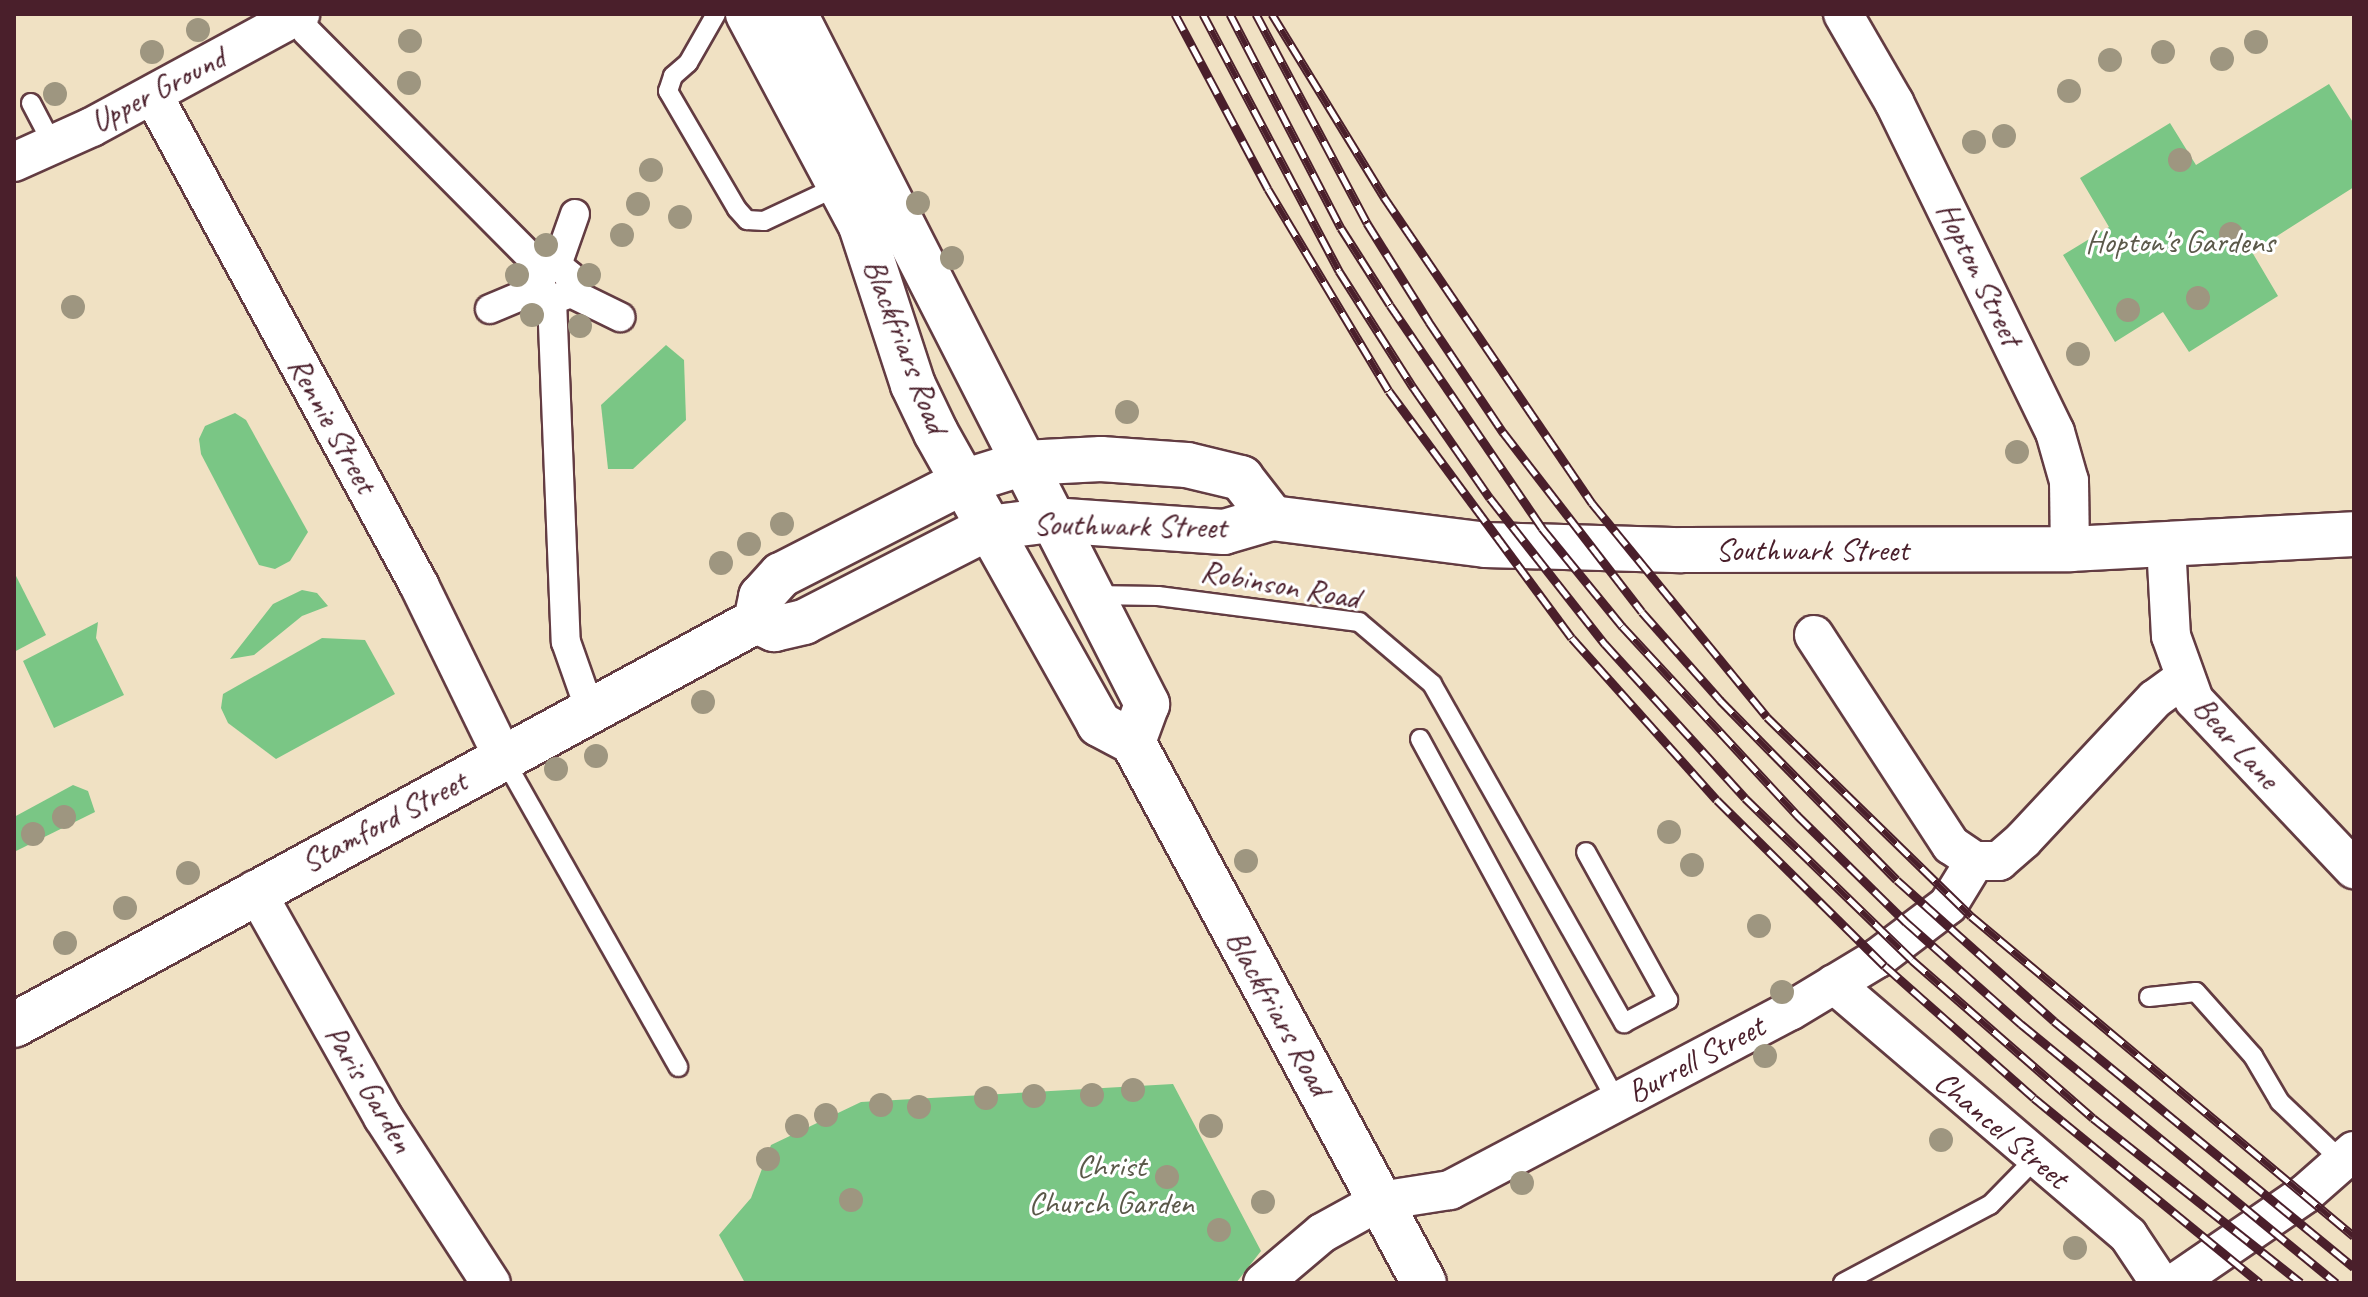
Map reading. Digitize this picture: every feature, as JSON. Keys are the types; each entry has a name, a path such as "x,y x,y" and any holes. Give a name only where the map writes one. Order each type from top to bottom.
{"main road":[{"name":"Blackfriars Road","path":"748,14 861,226 913,385 963,482 1099,724 1133,742 1424,1283"},
{"name":"Blackfriars Road","path":"795,14 1088,594 1147,704 1133,742"},
{"name":"Southwark Street","path":"963,482 1024,463 1101,459 1187,465 1241,478 1272,518"},
{"path":"963,482 781,575 761,597 756,621 774,629 804,622 988,528"},
{"name":"Southwark Street","path":"988,528 1051,520 1224,532 1272,518 1485,545 1766,551 2070,549 2354,534"},
{"name":"Stamford Street","path":"14,1025 255,890 591,713 756,621"}],"street":[{"name":"Hopton Street","path":"1843,14 1894,102 2055,432 2069,481 2070,549"},
{"name":"Upper Ground","path":"14,162 303,23"},
{"path":"303,23 553,283 620,317"},
{"name":"Rennie Street","path":"153,95 419,585 504,759"},
{"path":"575,214 553,283 566,642 591,713"},
{"path":"490,309 553,283"},
{"name":"Bear Lane","path":"2166,544 2171,636 2183,679 2211,720 2354,868"},
{"path":"1814,635 1951,845 1975,861 1999,861 2023,840 2155,699 2183,679"},
{"name":"Burrell Street","path":"1263,1283 1322,1233 1380,1201 1450,1190 1834,984 1948,905 1975,861"},
{"name":"Paris Garden","path":"255,890 383,1117 491,1283"},
{"name":"Chancel Street","path":"1834,984 2035,1159 2128,1235 2160,1283"},
{"path":"2175,1283 2305,1194 2348,1156"}],"lane":[{"path":"716,14 688,63 673,76 668,91 737,209 747,220 764,221 841,185"},
{"path":"31,103 52,143"},
{"name":"Robinson Road","path":"1088,594 1158,596 1359,622 1432,684 1534,859 1624,1023 1668,1000 1586,852"},
{"path":"1420,739 1617,1102"},
{"path":"504,759 678,1067"},
{"path":"2149,997 2196,992 2253,1056 2280,1102 2348,1156"},
{"path":"1843,1283 1990,1205 2035,1159"}],"green space":[{"name":"Hopton's Gardens","path":"2329,84 2354,124 2354,187 2252,252 2278,296 2189,352 2163,312 2115,342 2063,255 2109,227 2080,178 2170,123 2196,165"},
{"path":"666,345 684,360 686,420 633,469 608,469 601,405"},
{"path":"235,413 246,420 308,532 290,561 275,569 259,565 201,454 199,439 205,426"},
{"path":"14,572 46,635 14,652"},
{"path":"302,590 317,593 328,606 302,616 254,655 230,659 273,604"},
{"path":"98,622 96,638 124,695 54,728 23,661"},
{"path":"322,638 365,640 395,694 276,759 228,723 221,708 223,694"},
{"path":"73,785 88,791 95,812 14,852 14,817"},
{"name":"Christ Church Garden","path":"1173,1084 1261,1251 1236,1283 745,1283 719,1235 751,1198 771,1145 861,1102"}],"railway":[{"path":"1175,14 1268,189 1389,391 1572,638 1717,800 1885,966 2034,1098 2260,1283"},
{"path":"1203,14 1339,271 1413,387 1490,498 1605,644 1745,798 1912,960 2093,1118 2301,1283"},
{"path":"1230,14 1341,228 1390,305 1542,528 1622,626 1797,815 1906,922 2021,1024 2336,1283"},
{"path":"1256,14 1367,223 1429,322 1503,432 1642,612 1720,700 1897,880 2054,1021 2354,1267"},
{"path":"1272,14 1384,197 1592,503 1767,717 1971,916 2354,1236"}]}
